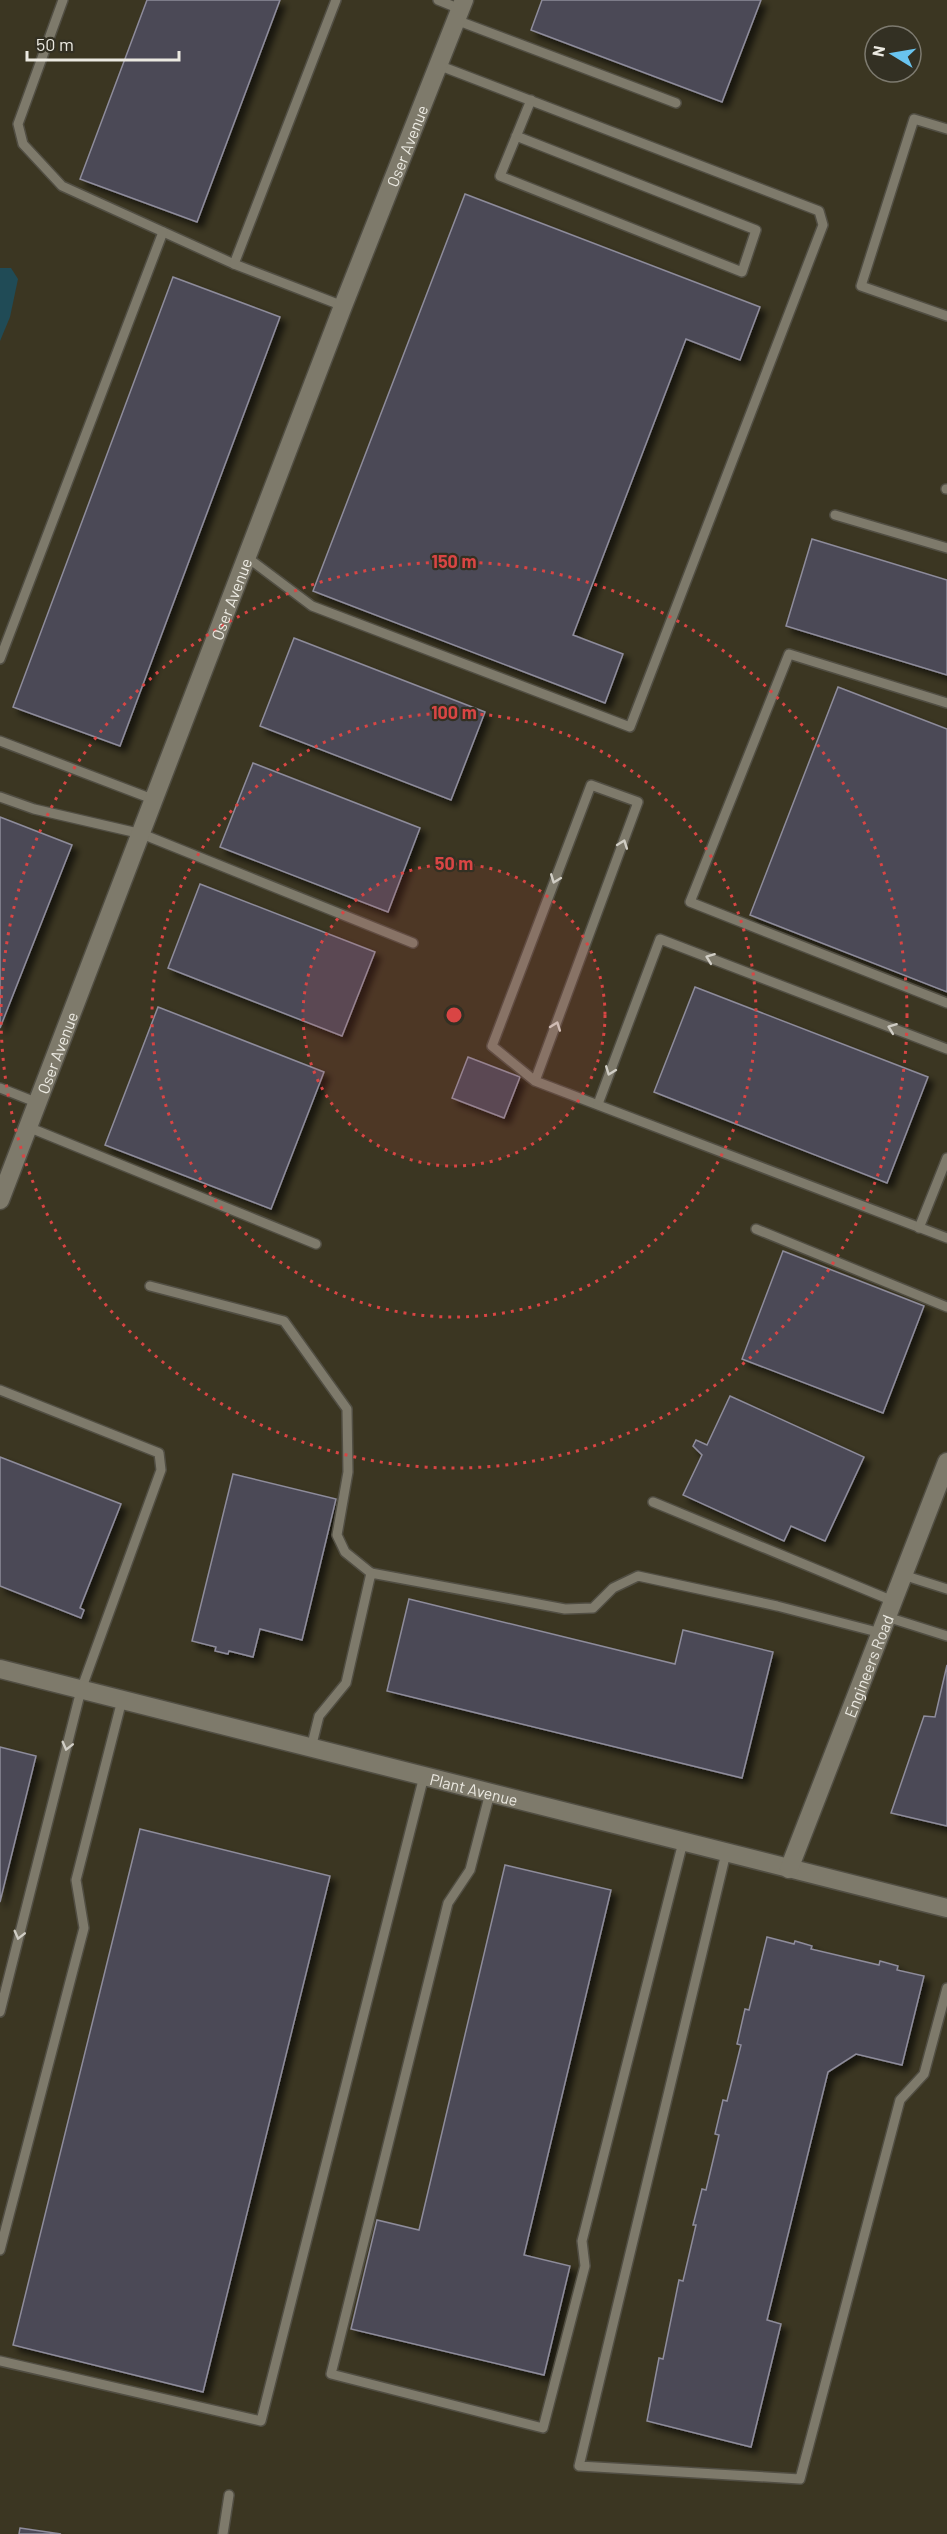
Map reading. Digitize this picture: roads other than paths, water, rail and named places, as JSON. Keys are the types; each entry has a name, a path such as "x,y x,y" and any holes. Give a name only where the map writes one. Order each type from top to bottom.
{"street":[{"name":"Oser Avenue","path":"0,1200 343,306 460,9"},
{"name":"Engineers Road","path":"789,1869 947,1462"},
{"name":"Plant Avenue","path":"0,1669 947,1908"}],"lane":[{"path":"63,0 18,124 22,144 62,186 234,264 343,306"},
{"path":"234,264 336,0"},
{"path":"438,0 676,103"},
{"path":"248,558 312,606 630,727 823,225 819,211 438,65"},
{"path":"516,136 756,230 742,272 500,176 516,136 531,100"},
{"path":"947,129 914,119 861,286 947,316"},
{"path":"0,659 163,232"},
{"path":"836,515 947,548"},
{"path":"947,703 789,654 690,902 947,1003"},
{"path":"0,741 155,800"},
{"path":"535,1081 638,802 591,786 492,1047 535,1081 947,1238"},
{"path":"0,797 34,809 142,834 413,943"},
{"path":"598,1104 660,939 947,1049"},
{"path":"0,1088 38,1103"},
{"path":"28,1127 316,1244"},
{"path":"919,1228 947,1158"},
{"path":"756,1229 947,1307"},
{"path":"150,1286 284,1321 347,1409 348,1472 337,1535 345,1552 371,1573 565,1609 593,1608 613,1588 638,1576 777,1606 887,1617"},
{"path":"0,1390 159,1453 162,1461 157,1481 81,1690 0,2012"},
{"path":"653,1502 887,1617 947,1636"},
{"path":"311,1748 319,1716 346,1683 371,1573"},
{"path":"903,1575 947,1589"},
{"path":"0,2250 84,1928 76,1880 122,1700"},
{"path":"0,2361 261,2421 424,1776"},
{"path":"490,1793 470,1870 448,1903 331,2374 543,2428 585,2266 582,2241 683,1842"},
{"path":"726,1853 579,2466 800,2479 900,2100 924,2074 947,1988"},
{"path":"0,1964 11,1967"},
{"path":"223,2534 229,2495"}],"water":[{"path":"0,268 11,268 18,279 10,317 0,341"}]}
